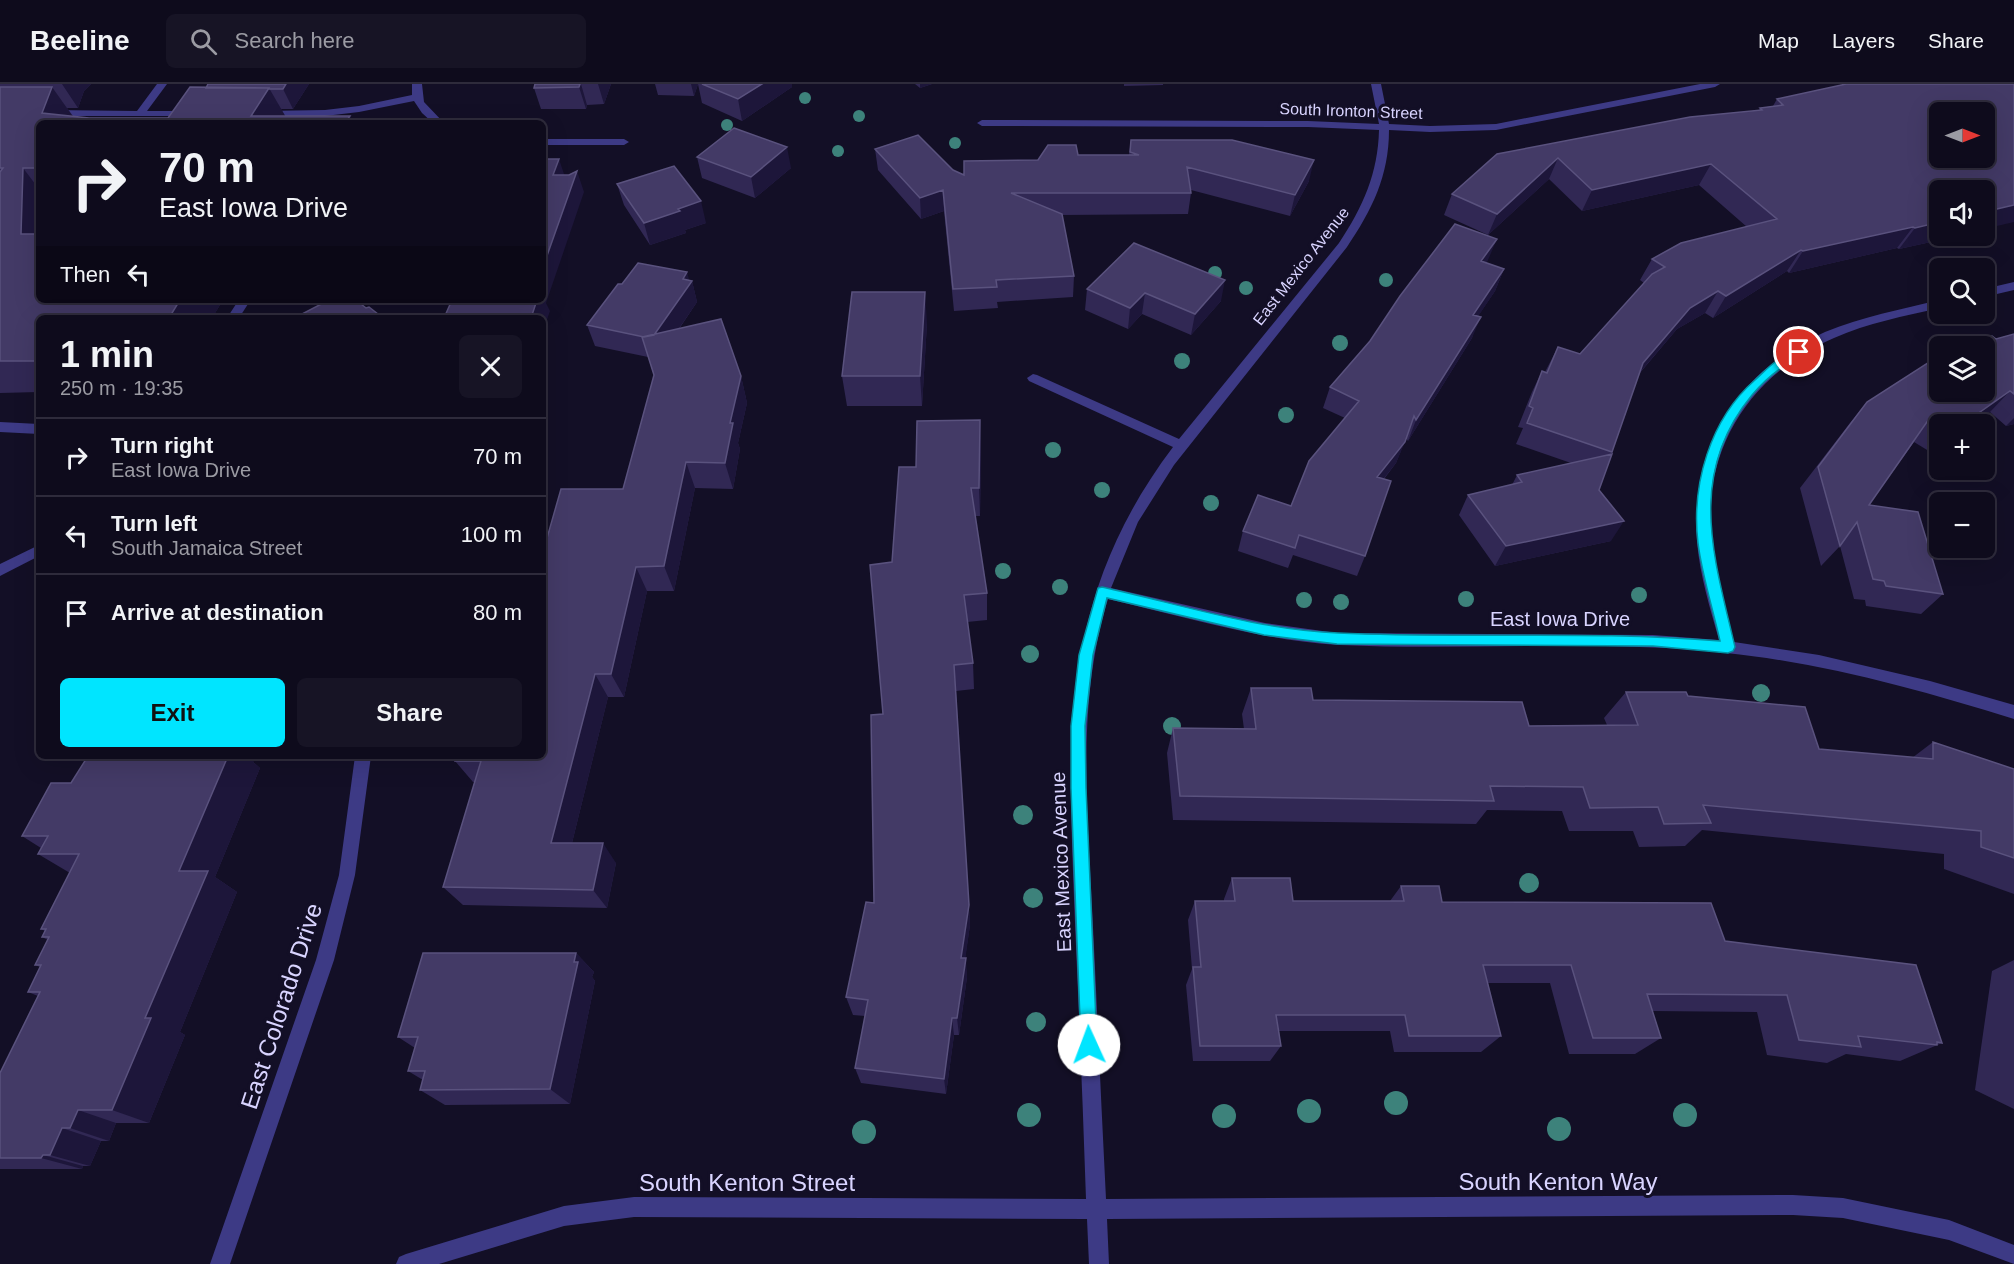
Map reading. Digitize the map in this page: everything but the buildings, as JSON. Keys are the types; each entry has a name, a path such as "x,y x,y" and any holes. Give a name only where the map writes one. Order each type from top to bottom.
{"street":[{"path":"140,114 162,84"},
{"path":"417,84 417,97 424,111 435,120"},
{"name":"East Mexico Avenue","path":"1098,1264 1078,788 1078,726 1086,655 1102,592 1121,543 1142,502 1181,445 1343,245 1365,213 1377,185 1384,157 1385,127 1376,84"},
{"name":"South Ironton Street","path":"982,123 1308,124 1430,129 1496,127 1715,84"},
{"path":"252,114 325,113 359,109 417,97"},
{"path":"35,113 196,114"},
{"path":"546,142 624,142"},
{"path":"1995,290 2014,286"},
{"path":"235,315 242,304"},
{"path":"1728,647 1704,542 1704,488 1712,457 1731,414 1750,390 1785,360 1828,336 1861,324 1929,307"},
{"path":"1033,378 1181,445"},
{"path":"0,427 36,429"},
{"path":"0,571 36,552"},
{"name":"East Iowa Drive","path":"1102,592 1264,629 1337,639 1653,640 1728,647 1819,661 1930,687 2014,712"},
{"name":"East Colorado Drive","path":"220,1264 325,960 347,875 363,759"},
{"name":"South Kenton Way","path":"1096,1209 1782,1205 1833,1207 1949,1230 2014,1255"},
{"name":"South Kenton Street","path":"406,1264 564,1216 634,1207 1096,1209"}],"route":[{"path":"1089,1045 1078,788 1078,726 1086,655 1102,592 1264,629 1337,639 1653,640 1728,647 1704,542 1704,488 1712,457 1731,414 1750,390 1785,360 1799,352"}]}
